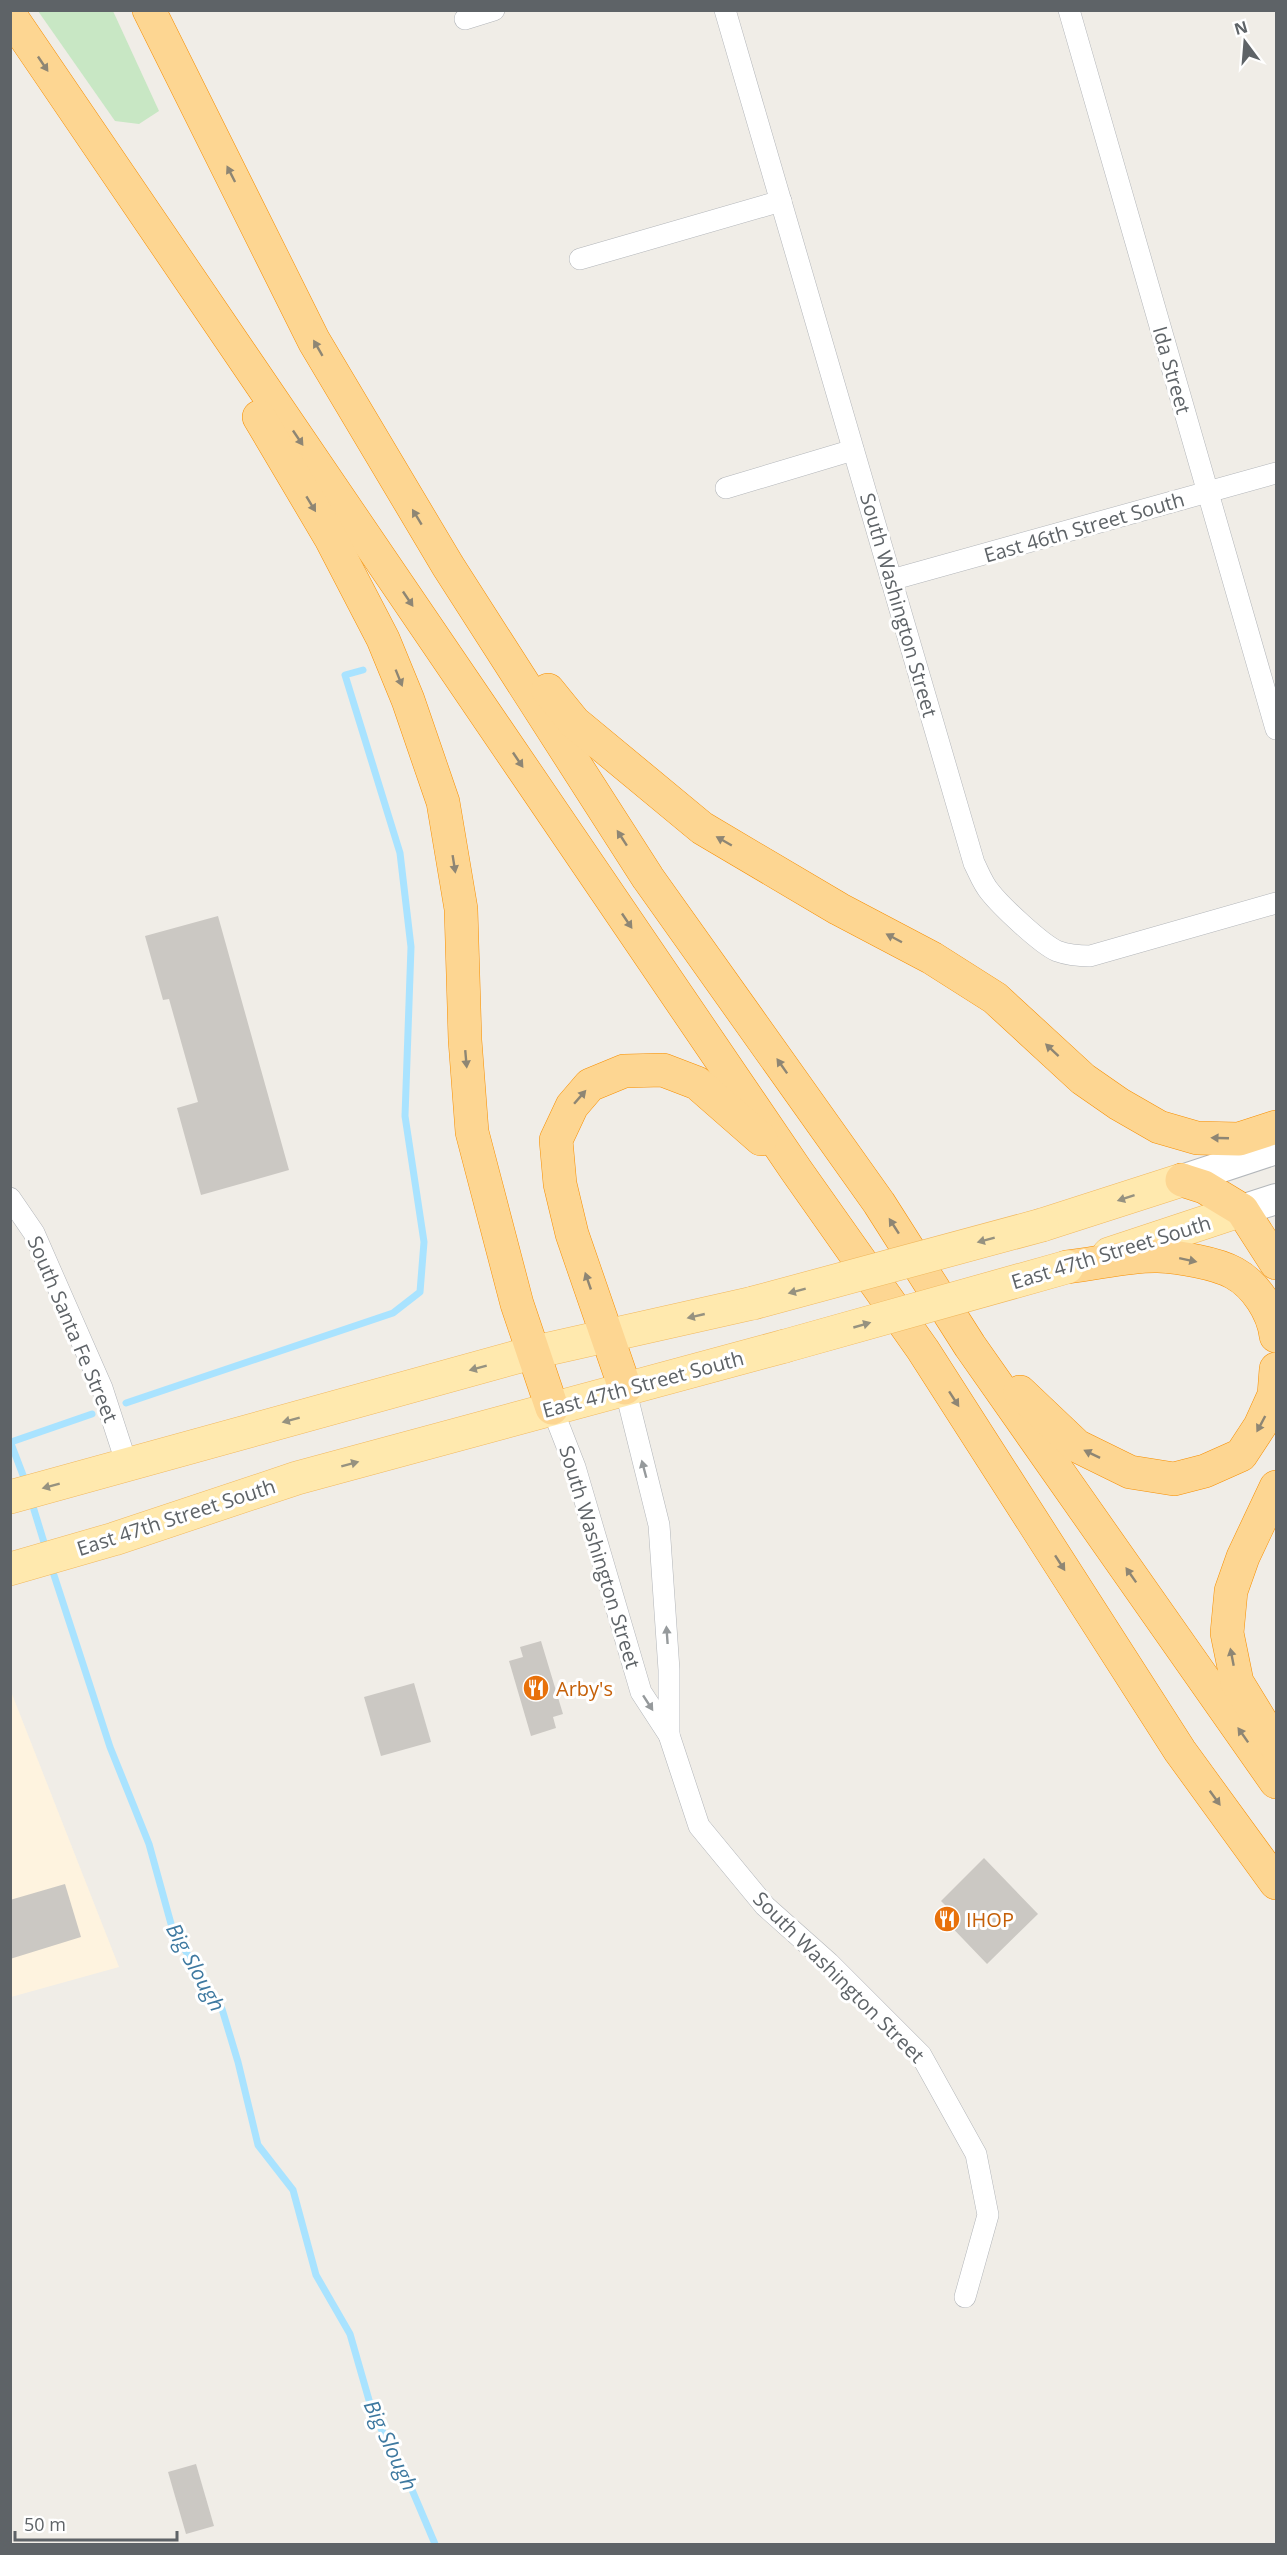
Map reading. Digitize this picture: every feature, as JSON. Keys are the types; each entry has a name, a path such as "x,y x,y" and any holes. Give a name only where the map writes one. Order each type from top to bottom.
{"highway":[{"path":"149,10 314,341 448,566 648,878 879,1203 970,1346 1276,1782"},
{"path":"10,15 796,1170 923,1350 1180,1751 1276,1883"},
{"path":"87,130 330,537 383,639 408,700 443,802 461,909 465,1040 472,1132 517,1304 552,1408"},
{"path":"448,566 574,722 702,828 839,909 932,958 995,998 1083,1079 1119,1104 1159,1127 1197,1138 1239,1139 1276,1127"},
{"path":"625,1388 572,1234 560,1184 556,1140 572,1106 590,1085 624,1071 663,1070 698,1083 796,1170"},
{"path":"1182,1180 1204,1187 1242,1210 1276,1263"},
{"path":"1067,1267 1156,1256 1202,1263 1234,1273 1258,1293 1274,1321 1276,1335"},
{"path":"970,1346 1077,1446 1130,1472 1174,1479 1205,1471 1241,1455 1260,1426 1274,1395 1276,1369"},
{"path":"1276,1487 1243,1557 1231,1591 1227,1633 1237,1682 1276,1746"}],"main road":[{"path":"10,1497 535,1352 753,1303 1042,1225 1276,1149"},
{"name":"East 47th Street South","path":"10,1569 108,1540 297,1478 1067,1267 1276,1199"}],"street":[{"path":"465,19 495,10"},
{"name":"South Washington Street","path":"726,10 974,863 989,892 1055,950 1073,956 1090,956 1276,903"},
{"name":"Ida Street","path":"1069,10 1276,729"},
{"path":"580,259 781,201"},
{"path":"726,488 853,450"},
{"name":"East 46th Street South","path":"891,580 1276,473"},
{"name":"South Santa Fe Street","path":"10,1198 34,1233 102,1388 127,1465"},
{"name":"South Washington Street","path":"625,1388 659,1525 669,1670 669,1736"},
{"name":"South Washington Street","path":"552,1408 575,1467 641,1692 669,1736 699,1826 765,1906 829,1963 921,2055 976,2154 988,2215 965,2296"}],"shaded area":[{"path":"10,1689 119,1967 11,1997 10,1997"}],"green space":[{"path":"38,11 113,11 159,111 139,124 115,121"}],"building":[{"path":"218,916 289,1170 201,1195 177,1108 198,1102 169,999 163,1000 145,936"},
{"name":"Arby's","path":"541,1641 563,1714 553,1717 556,1728 531,1736 509,1661 523,1657 520,1647"},
{"path":"414,1683 431,1742 381,1756 364,1697"},
{"path":"984,1858 1038,1914 987,1964 941,1916 949,1909 941,1901"},
{"path":"65,1884 81,1937 10,1959 10,1900"},
{"path":"196,2464 214,2526 186,2534 168,2472"}],"waterway":[{"path":"126,1403 393,1313 420,1292 424,1242 405,1116 411,947 400,853 345,675 363,670"},
{"path":"11,1442 92,1414"},
{"name":"Big Slough","path":"10,1441 26,1483"},
{"name":"Big Slough","path":"31,1500 46,1549"},
{"name":"Big Slough","path":"51,1566 110,1747 149,1844 173,1931 222,2009 238,2062 258,2145 293,2190 316,2275 350,2334 373,2414 404,2471 435,2544"}],"place":[{"name":"Arby's","path":"536,1688"},
{"name":"IHOP","path":"947,1919"}]}
